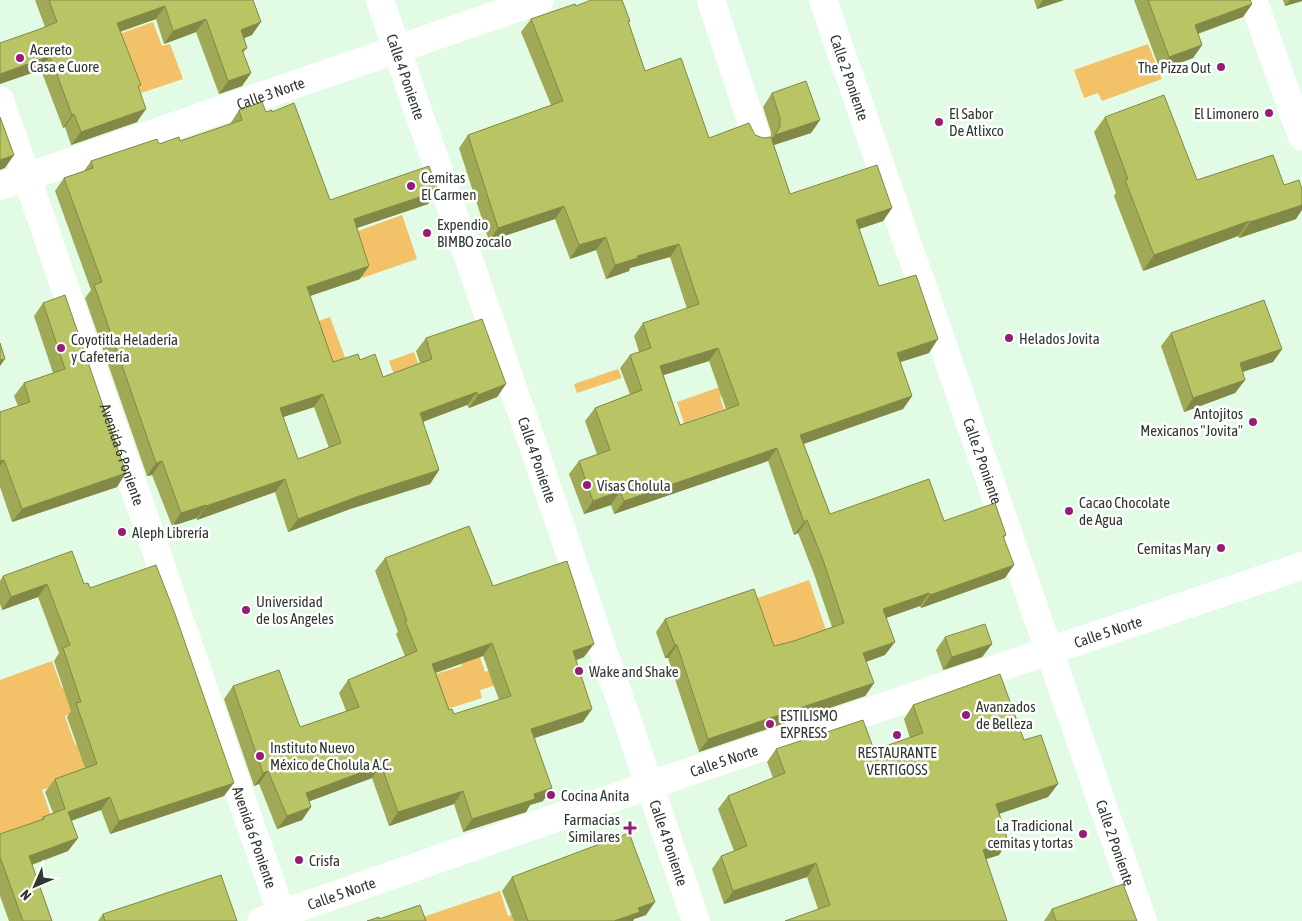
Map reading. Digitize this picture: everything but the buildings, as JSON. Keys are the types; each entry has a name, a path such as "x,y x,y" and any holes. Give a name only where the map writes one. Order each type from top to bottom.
{"street":[{"name":"Calle 4 Poniente","path":"380,0 696,921"},
{"name":"Calle 3 Norte","path":"0,186 540,0"},
{"path":"711,0 756,136"},
{"name":"Calle 2 Poniente","path":"823,0 1143,921"},
{"path":"1253,0 1302,137"},
{"name":"Avenida 6 Poniente","path":"0,100 275,919"},
{"name":"Calle 5 Norte","path":"275,919 650,785 1302,566"}],"shaded area":[{"path":"153,22 162,46 170,44 183,79 132,96 108,38"},
{"path":"1148,44 1162,79 1102,101 1098,93 1084,98 1074,70"},
{"path":"402,215 417,259 362,278 347,235"},
{"path":"330,317 348,366 306,381 308,325"},
{"path":"414,352 420,368 404,401 389,361"},
{"path":"618,369 622,378 577,393 574,384"},
{"path":"740,380 743,389 720,397 724,409 684,423 677,402"},
{"path":"809,580 828,636 765,657 746,602"},
{"path":"457,646 478,651 485,672 496,668 502,683 480,690 482,698 438,712 426,677 462,666"},
{"path":"52,661 62,688 86,681 95,705 65,716 75,745 96,738 107,767 42,790 53,821 0,839 0,680"},
{"path":"500,891 508,916 532,908 536,921 417,921 417,919"}],"place":[{"name":"Acereto Casa e Cuore","path":"20,58"},
{"name":"The Pizza Out","path":"1221,67"},
{"name":"El Limonero","path":"1269,113"},
{"name":"El Sabor De Atlixco","path":"939,122"},
{"name":"Cemitas El Carmen","path":"411,186"},
{"name":"Expendio BIMBO zocalo","path":"427,233"},
{"name":"Helados Jovita","path":"1009,338"},
{"name":"Coyotitla Heladería y Cafetería","path":"61,348"},
{"name":"Antojitos Mexicanos \"Jovita\"","path":"1253,422"},
{"name":"Visas Cholula","path":"587,485"},
{"name":"Cacao Chocolate de Agua","path":"1069,511"},
{"name":"Aleph Librería","path":"122,532"},
{"name":"Cemitas Mary","path":"1221,548"},
{"name":"Universidad de los Angeles","path":"246,610"},
{"name":"Wake and Shake","path":"579,671"},
{"name":"Avanzados de Belleza","path":"966,715"},
{"name":"ESTILISMO EXPRESS","path":"770,724"},
{"name":"RESTAURANTE VERTIGOSS","path":"897,735"},
{"name":"Instituto Nuevo México de Cholula A.C.","path":"260,756"},
{"name":"Cocina Anita","path":"551,795"},
{"name":"Farmacias Similares","path":"630,828"},
{"name":"La Tradicional cemitas y tortas","path":"1083,834"},
{"name":"Crisfa","path":"299,860"}]}
